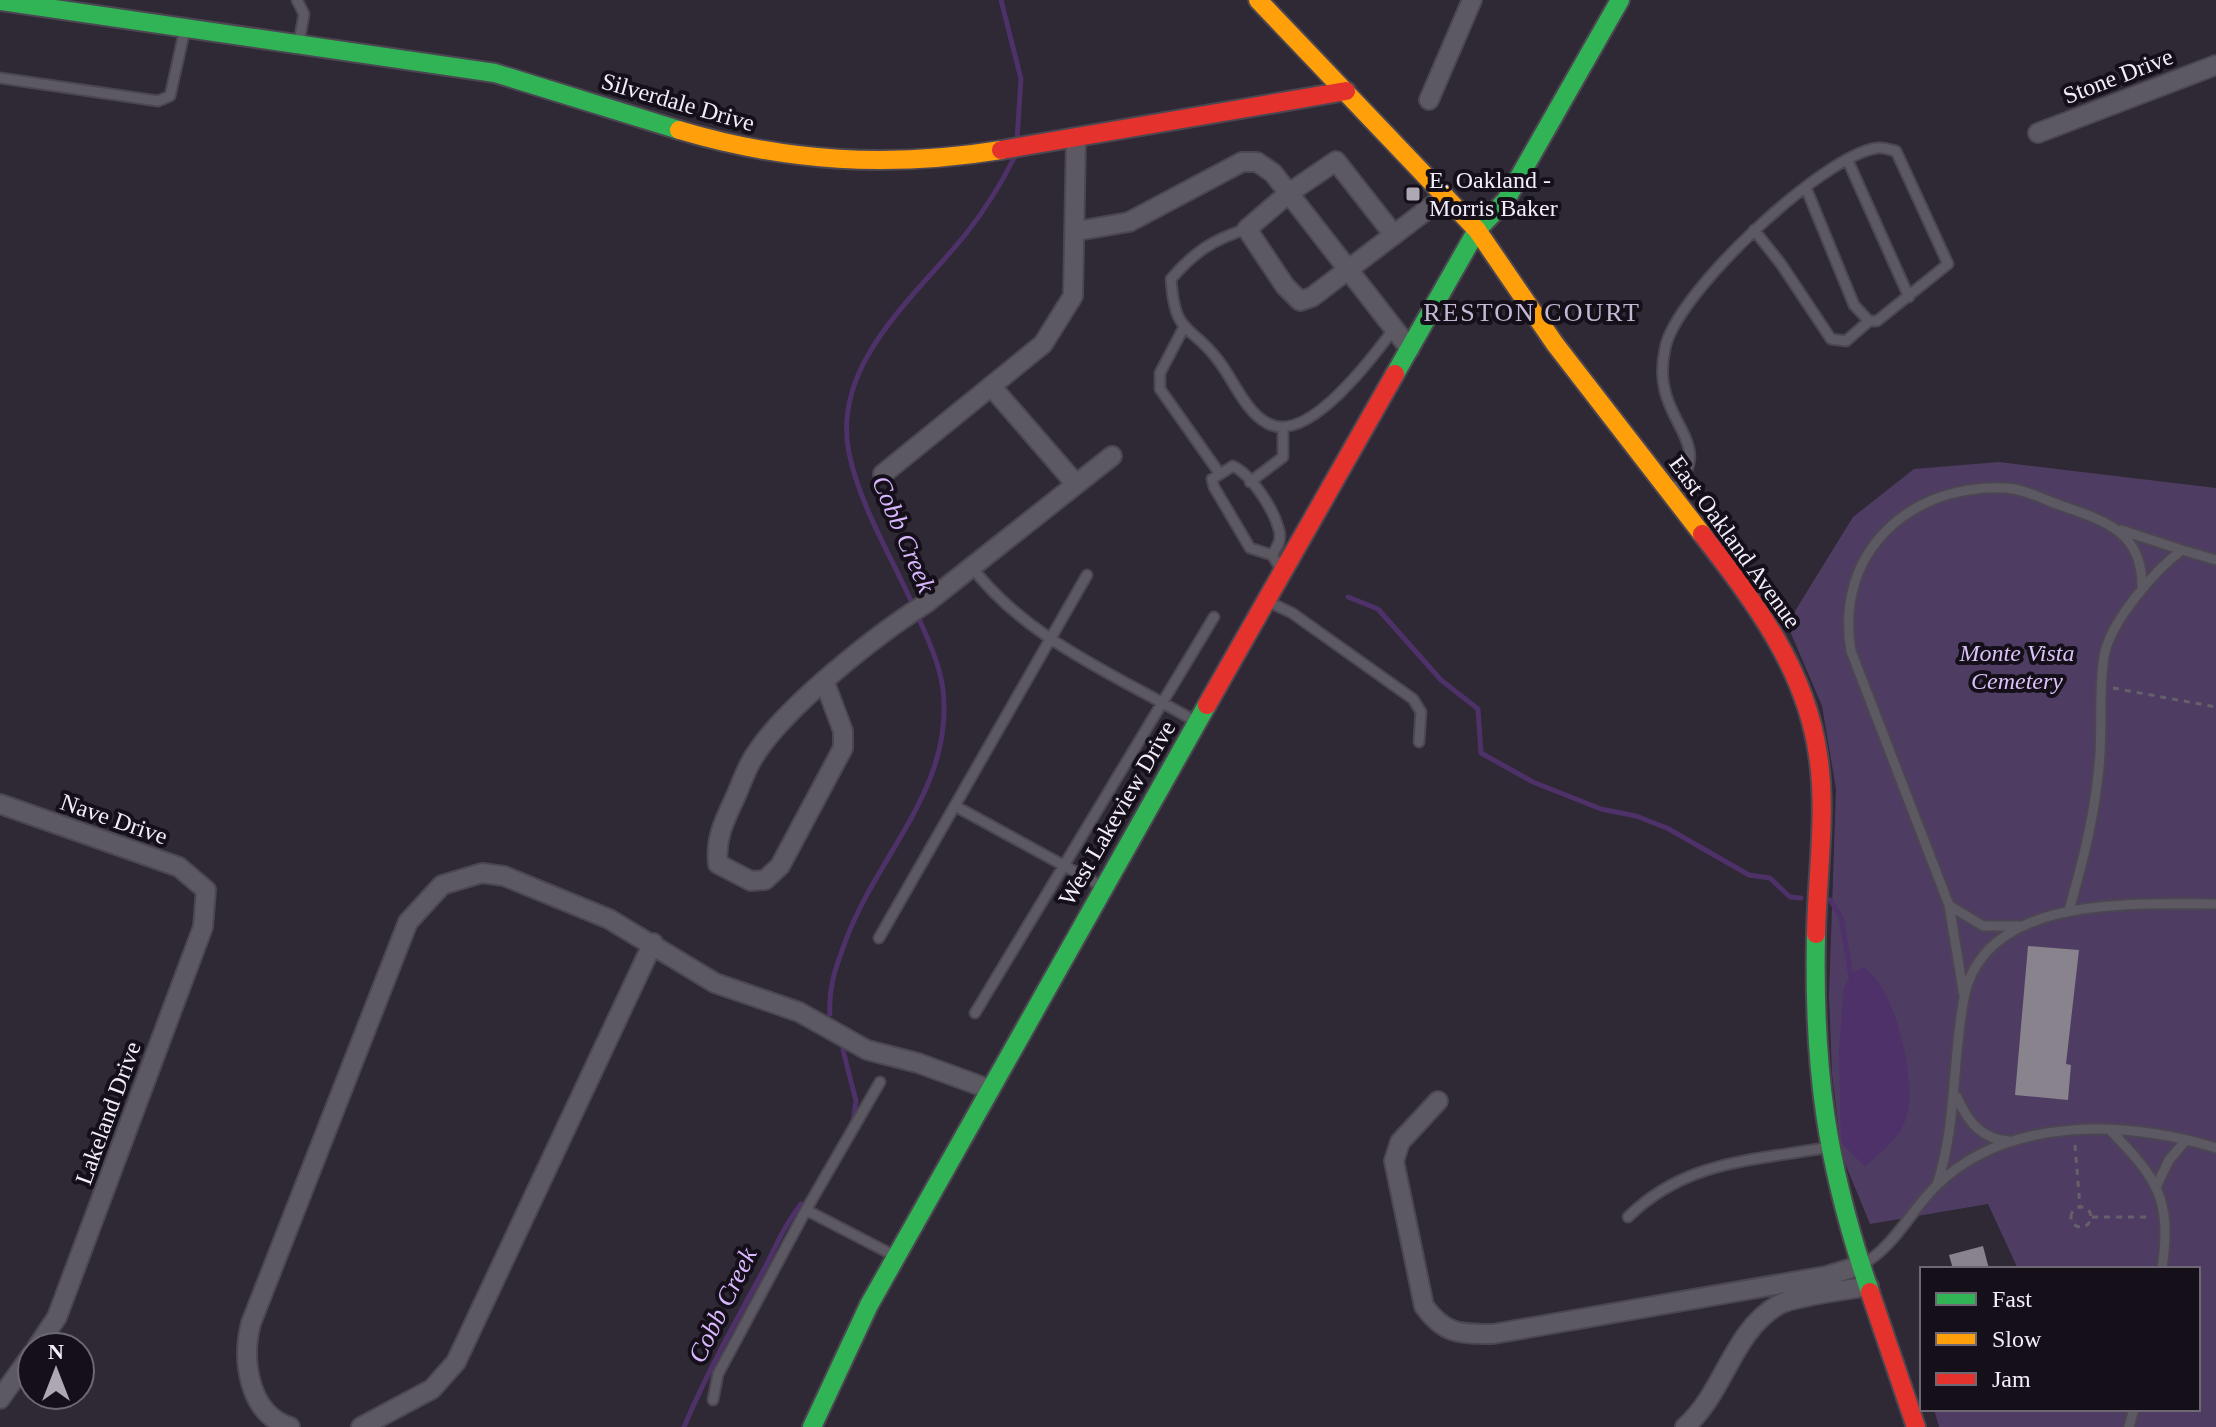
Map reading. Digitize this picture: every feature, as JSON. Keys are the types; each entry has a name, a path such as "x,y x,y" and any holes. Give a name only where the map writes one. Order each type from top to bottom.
{"street":[{"name":"East Oakland Avenue","path":"1258,0 1477,230 1555,344 1671,492 1773,632 1796,674 1812,722 1819,758 1815,1031 1828,1147 1862,1265 1916,1427"},
{"path":"1429,100 1472,0"},
{"name":"West Lakeview Drive","path":"812,1427 869,1305 1103,887 1477,230 1506,200 1620,0"},
{"name":"Silverdale Drive","path":"0,1 107,13 299,47 495,73 689,134 791,156 857,163 995,151 1346,91"},
{"name":"Stone Drive","path":"2038,133 2216,65"},
{"path":"883,474 1043,344 1073,296 1077,231 1076,138"},
{"path":"1394,235 1336,161 1289,193 1247,229 1285,286 1300,301 1312,297 1347,271 1445,196"},
{"path":"1077,231 1129,222 1242,162 1257,162 1273,173 1410,349"},
{"path":"991,386 1075,483"},
{"path":"825,683 843,731 843,748 780,866 765,880 751,881 718,864 720,829 754,756 782,721 825,683 895,623 925,604 1112,456"},
{"name":"Nave Drive","path":"0,804 179,867 206,890"},
{"path":"290,1427 262,1405 246,1372 244,1348 284,1235 408,922 442,885 482,873 504,876 609,919 715,983 799,1012 867,1050 918,1063 989,1089"},
{"name":"Lakeland Drive","path":"48,1331 57,1317 203,927 206,890"},
{"path":"361,1427 432,1389 456,1362 653,943"},
{"path":"1438,1101 1400,1142 1394,1161 1424,1306 1438,1325 1465,1334 1493,1334 1826,1276 1862,1265"},
{"path":"1685,1427 1701,1413 1749,1330 1779,1304 1869,1286"},
{"path":"1,1392 16,1374"}],"lane":[{"path":"297,0 304,14 299,47"},
{"path":"0,78 158,101 170,96 185,29"},
{"path":"1671,492 1687,476 1691,457 1686,435 1665,393 1662,367 1668,333 1706,278 1754,230 1806,188 1848,161 1877,148 1896,151 1948,264 1909,297 1877,321 1869,321 1846,341 1831,339 1781,264 1754,230"},
{"path":"1848,161 1909,297"},
{"path":"1806,188 1854,305 1869,321"},
{"path":"1247,229 1209,242 1171,279 1172,299 1183,329 1217,357 1255,413 1268,424 1283,428 1301,423 1362,373 1393,330"},
{"path":"1183,329 1160,373 1160,389 1220,474"},
{"path":"1250,482 1283,457 1283,428"},
{"path":"1272,555 1280,542 1279,530 1250,482 1233,466 1212,479 1214,487 1250,548 1272,555 1282,572"},
{"path":"1937,1185 1956,1094 1964,996 1949,905 1851,651 1847,624 1853,585 1869,554 1894,520 1934,497 1973,488 2011,488 2118,529 2216,560"},
{"path":"2118,529 2135,548 2142,568 2142,586"},
{"path":"2069,910 2092,832 2100,762 2104,653 2142,586 2182,550"},
{"path":"971,566 992,594 1050,640 1197,722"},
{"path":"879,938 1087,575"},
{"path":"1266,600 1292,613 1413,699 1421,712 1419,742"},
{"path":"975,1013 1214,617"},
{"path":"955,806 1103,887"},
{"path":"1949,905 1968,920 1983,926 2023,925 2069,910 2216,904"},
{"path":"1964,996 1992,948 2023,925"},
{"path":"713,1400 718,1374 806,1210 880,1082"},
{"path":"1956,1094 1963,1113 1977,1129 1998,1141 2074,1129 2109,1129 2186,1140 2216,1148"},
{"path":"2109,1129 2157,1185 2168,1230 2162,1267"},
{"path":"2157,1185 2169,1160 2186,1140"},
{"path":"1862,1265 1893,1241 1937,1185 2013,1141"},
{"path":"1628,1217 1649,1196 1701,1170 1828,1147"},
{"path":"806,1210 896,1257"}],"path":[{"path":"2101,685 2216,707"},
{"path":"2074,1129 2080,1207"},
{"path":"2080,1207 2089,1210 2092,1217"},
{"path":"2080,1207 2072,1212 2074,1225 2084,1227 2092,1217"},
{"path":"2092,1217 2165,1218"}],"green space":[{"name":"Monte Vista Cemetery","path":"1999,462 2216,488 2216,1427 1939,1427 1935,1411 2200,1411 2200,1267 2017,1267 1988,1204 1870,1224 1842,1156 1832,1074 1829,995 1836,789 1822,706 1787,624 1853,517 1914,469"}],"shaded area":[{"path":"1863,967 1875,978 1894,1013 1909,1080 1907,1115 1901,1130 1865,1166 1841,1143 1839,1050 1844,987 1853,972"}],"building":[{"path":"2028,946 2079,950 2066,1064 2071,1065 2068,1100 2015,1095"},
{"path":"1983,1246 1988,1267 1952,1267 1949,1255"}],"waterway":[{"name":"Cobb Creek","path":"1001,0 1021,79 1017,140"},
{"name":"Cobb Creek","path":"913,605 868,511 854,473 847,421 852,390 882,334 972,226 1014,158"},
{"path":"1348,597 1378,609 1441,680 1478,709 1481,753 1533,782 1601,809 1636,816 1667,828 1749,875 1770,878 1790,897 1801,898"},
{"name":"Cobb Creek","path":"830,1014 832,984 847,937 861,906 912,818 937,757 943,725 943,690 936,661 917,614"},
{"path":"1830,900 1841,917 1851,977"},
{"name":"Cobb Creek","path":"843,1050 856,1101 853,1122"},
{"name":"Cobb Creek","path":"684,1427 731,1330 801,1204"}],"traffic: fast":[{"path":"1395,374 1477,230 1506,200 1620,0"},
{"path":"0,1 495,73 679,130"},
{"path":"812,1427 869,1305 1207,705"},
{"path":"1816,934 1817,1028 1825,1115 1843,1201 1870,1292"}],"traffic: slow":[{"path":"1258,0 1477,230 1555,344 1702,534"},
{"path":"679,130 759,149 838,159 919,159 1001,150"}],"traffic: jam":[{"path":"1001,150 1346,91"},
{"path":"1207,705 1395,374"},
{"path":"1702,534 1775,637 1790,665 1812,724 1822,798 1816,934"},
{"path":"1870,1292 1916,1427"}],"place":[{"name":"E. Oakland - Morris Baker","path":"1413,194"}],"district":[{"name":"RESTON COURT","path":"1532,312"}]}
